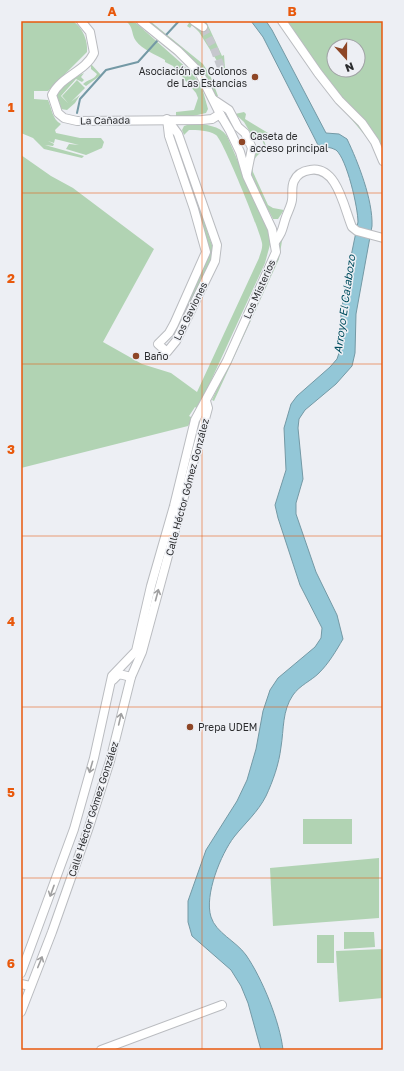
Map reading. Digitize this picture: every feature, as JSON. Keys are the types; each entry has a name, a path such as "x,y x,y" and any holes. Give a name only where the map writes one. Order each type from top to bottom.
{"street":[{"name":"La Cañada","path":"81,21 90,32 94,53 87,64 56,87 52,95 58,113 64,118 88,122 167,119 208,120 220,114"},
{"path":"141,21 178,51 199,72 214,100 247,176"},
{"path":"194,21 203,27 201,21"},
{"path":"282,21 318,73 339,100 362,123 375,142 383,160"},
{"path":"214,100 229,110 238,127 245,133 252,148 247,176"},
{"name":"Los Misterios","path":"206,401 227,361 276,252 272,229 247,176 240,152 220,114"},
{"name":"Los Gaviones","path":"167,119 178,134 216,245 215,261 176,341 167,352 158,344 169,333 174,324 206,252 194,209 169,136 167,119"},
{"path":"230,131 238,127"},
{"path":"169,136 178,134"},
{"path":"240,152 252,148"},
{"path":"275,242 284,227 284,220 292,199 293,183 296,176 313,169 324,171 332,178 352,227 383,238"},
{"path":"272,229 284,220"},
{"name":"Calle Héctor Gómez González","path":"21,973 74,829 94,758 114,673 139,652 151,586 174,506 184,460 195,420 206,401"},
{"name":"Calle Héctor Gómez González","path":"21,1012 52,932 89,827 110,761 131,677 208,408 206,401"},
{"path":"184,460 193,462"},
{"path":"111,684 119,674 131,677"},
{"path":"21,984 30,986"},
{"path":"101,1050 222,1005"}],"green space":[{"path":"21,21 73,21 80,27 86,39 87,52 48,91 34,91 34,99 48,100 54,117 61,124 55,130 56,133 80,138 101,138 104,142 102,148 86,155 66,149 69,144 79,145 55,139 54,143 48,141 54,144 53,146 45,145 84,156 82,158 44,149 33,138 21,133"},
{"path":"126,21 136,23 189,70 201,84 208,109 206,113 193,116 176,116 176,112 194,110 198,98 196,93 173,66 149,52 136,41 130,26"},
{"path":"145,21 150,21 203,64 210,75 218,96 215,96 205,74 194,61"},
{"path":"185,21 206,21 222,56 224,55 225,68 222,69 199,32 192,25 190,28 187,26 189,23"},
{"path":"279,21 383,21 383,157 327,90"},
{"path":"91,64 101,75 86,86 83,84 97,74 91,69"},
{"path":"84,73 81,77 84,80 82,82 76,79 61,96 68,103 62,96 77,80 85,88 71,102 80,95 75,103 67,110 61,109 55,99 57,94 67,83"},
{"path":"244,112 246,114 245,119 268,133 262,135 267,149 260,153 254,161 253,172 268,205 273,208 284,210 278,219 273,219 253,180 251,170 252,161 256,153 265,147 261,137 254,139 244,122 235,114"},
{"path":"193,123 216,128 224,132 227,136 267,228 271,241 265,263 198,409 195,407 189,416 193,418 188,426 21,468 21,155 51,176 73,188 154,249 103,342 142,364 171,373 197,392 259,258 262,245 260,235 248,205 220,141 216,135 210,132 189,130 184,135 182,130 184,126"},
{"path":"176,138 214,251 213,258 175,337 172,335 178,325 210,251 196,204 172,139"},
{"path":"291,213 282,241 279,259 214,401 212,400 278,253 280,242"},
{"path":"303,819 352,819 352,844 303,844"},
{"path":"379,858 379,918 273,926 270,868"},
{"path":"344,932 374,932 375,947 344,949"},
{"path":"317,935 334,935 334,963 317,963"},
{"path":"383,949 383,998 339,1002 336,951"}],"water":[{"name":"Arroyo El Calabozo","path":"251,21 266,21 326,133 339,134 347,139 360,170 372,216 372,226 356,314 355,353 352,366 336,384 305,410 299,419 298,428 303,479 296,503 296,514 316,572 337,615 343,639 323,669 299,688 289,701 285,714 279,760 271,784 259,807 229,844 215,875 210,898 209,908 211,917 217,928 246,955 264,988 278,1027 283,1050 261,1050 248,1003 241,986 231,970 192,936 188,922 188,901 206,850 237,801 247,780 256,749 263,711 270,690 278,678 315,647 321,638 322,628 300,585 275,505 286,470 284,428 291,404 297,396 330,367 337,359 340,350 341,315 358,215 348,173 340,155 334,149 318,145 263,37"}],"waterway":[{"path":"166,35 179,21"},
{"path":"208,21 213,21"},
{"path":"77,113 80,99 106,70 138,62 157,41"}],"tunnel":[{"path":"203,27 213,46 222,70"}],"place":[{"name":"Asociación de Colonos de Las Estancias","path":"255,77"},
{"name":"Caseta de acceso principal","path":"242,142"},
{"name":"Baño","path":"136,356"},
{"name":"Prepa UDEM","path":"190,727"}]}
